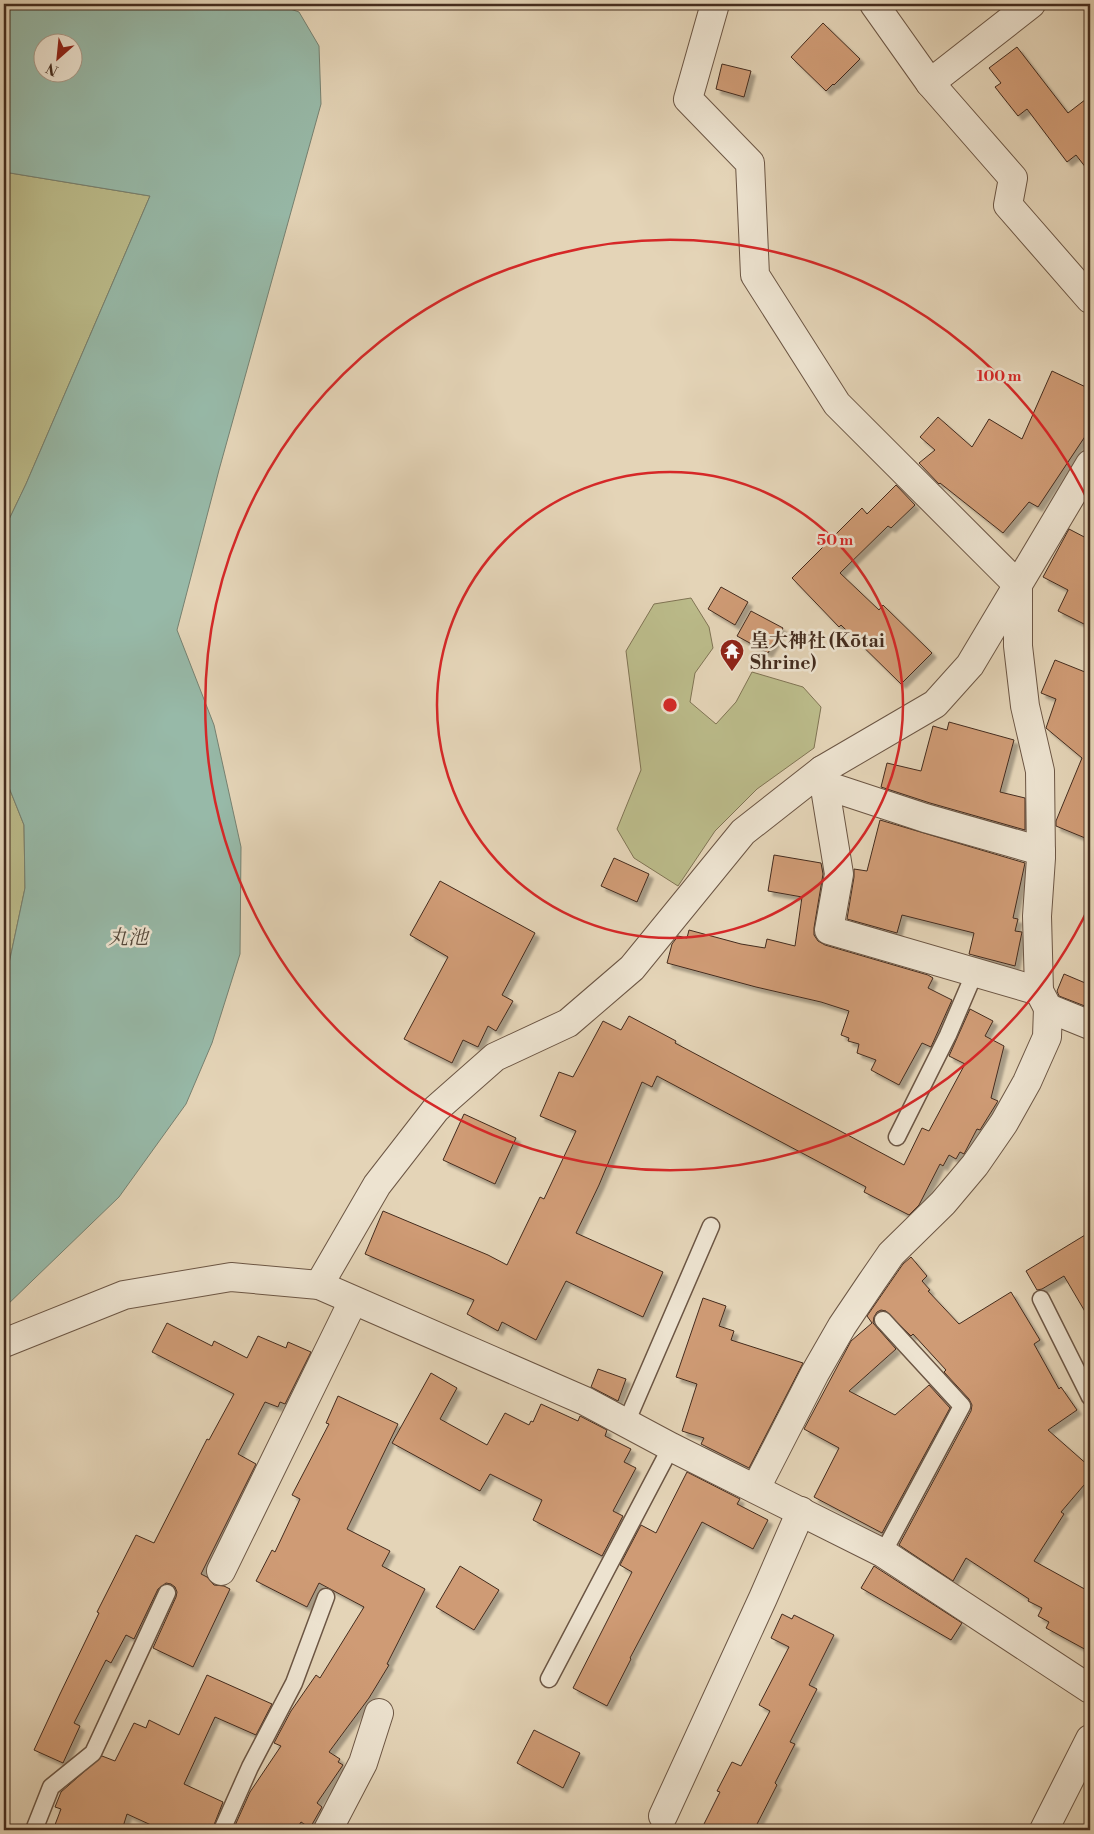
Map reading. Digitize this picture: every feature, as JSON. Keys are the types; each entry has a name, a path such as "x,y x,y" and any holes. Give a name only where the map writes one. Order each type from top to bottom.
{"street":[{"path":"715,4 688,99 750,163 755,275 837,404 1018,585 1018,646 1025,706 1040,771 1041,851 1037,916 1047,1037 1027,1082 1004,1123 975,1165 943,1203 892,1254 842,1326 815,1373 756,1488"},
{"path":"874,4 930,83 1013,178 1008,205 1090,299"},
{"path":"930,83 1031,4"},
{"path":"320,1286 377,1185 436,1109 495,1057 568,1023 632,968 743,832 935,704 970,666 1090,464"},
{"path":"823,778 925,818 1041,851"},
{"path":"823,778 839,874 829,930 975,972 1043,1000 1090,1025"},
{"path":"4,1343 124,1295 231,1277 320,1286 585,1401 671,1447 883,1553 1089,1685"},
{"path":"221,1571 353,1301"},
{"path":"663,1816 801,1511"},
{"path":"328,1830 362,1763 379,1712"},
{"path":"1044,1830 1090,1739"}],"lane":[{"path":"897,1137 948,1035 975,972"},
{"path":"626,1423 711,1226"},
{"path":"1041,1299 1090,1397"},
{"path":"883,1320 962,1406 883,1553"},
{"path":"549,1679 671,1447"},
{"path":"34,1830 50,1787 93,1753 167,1593"},
{"path":"222,1830 250,1767 294,1683 326,1598"}],"shaded area":[{"path":"4,172 150,196 26,484 4,530"},
{"path":"691,598 709,627 713,648 695,673 690,702 716,724 736,702 752,672 803,687 821,707 814,748 757,789 715,831 678,886 634,858 617,829 641,770 626,651 654,604"},
{"path":"4,775 24,825 25,888 4,980"}],"water":[{"name":"丸池","path":"4,4 276,4 299,12 319,46 321,104 219,470 177,630 214,725 241,847 240,954 212,1043 186,1104 119,1197 4,1308 4,980 25,888 24,825 4,775 4,530 26,484 150,196 4,172"}],"building":[{"path":"823,23 860,59 826,91 791,57"},
{"path":"1017,47 1068,113 1090,96 1090,173 1076,155 1067,162 1027,109 1018,116 995,87 1001,83 989,68"},
{"path":"722,64 751,71 744,97 716,89"},
{"path":"1052,371 1090,389 1090,429 1038,507 1029,502 1003,533 939,484 919,463 935,450 920,437 938,417 972,447 989,419 1022,439"},
{"path":"896,485 915,505 891,528 888,526 840,573 879,610 883,605 932,653 901,684 841,625 839,627 792,578 862,508 867,514"},
{"path":"1069,529 1090,540 1090,627 1058,611 1068,590 1043,577"},
{"path":"721,587 748,602 735,625 708,609"},
{"path":"751,611 783,628 768,653 737,636"},
{"path":"1055,660 1090,674 1090,840 1056,826 1056,821 1082,758 1046,728 1056,699 1041,693"},
{"path":"949,722 1014,740 1000,792 1025,798 1025,830 881,787 887,763 921,771 933,726 947,730"},
{"path":"880,820 1025,863 1013,918 1018,919 1015,931 1022,932 1015,966 969,954 974,933 902,915 897,933 847,919 854,869 867,871"},
{"path":"774,855 821,863 823,874 814,928 814,935 818,941 825,945 928,975 933,978 928,988 952,1000 931,1047 922,1043 899,1085 871,1070 876,1060 857,1053 859,1044 848,1041 849,1038 841,1035 849,1011 821,1002 667,963 672,944 678,936 687,938 689,930 741,944 765,948 767,939 795,946 802,897 768,891"},
{"path":"614,858 649,874 637,902 601,886"},
{"path":"440,881 535,933 502,995 513,1001 496,1031 488,1026 478,1047 463,1040 452,1063 404,1039 448,957 410,935"},
{"path":"1064,974 1090,985 1090,1008 1059,996 1057,991"},
{"path":"970,1009 993,1021 985,1036 1004,1046 991,1098 998,1101 980,1130 977,1129 964,1154 960,1152 956,1159 949,1155 943,1166 940,1164 919,1205 909,1215 864,1192 866,1187 657,1076 652,1087 642,1082 599,1185 576,1233 663,1272 643,1317 566,1281 536,1340 502,1322 498,1331 467,1314 474,1300 365,1254 383,1211 488,1255 507,1265 540,1197 544,1199 576,1131 540,1116 559,1072 573,1077 603,1021 621,1030 629,1016 676,1041 675,1043 904,1165 922,1128 929,1131 965,1064 949,1056"},
{"path":"464,1114 516,1138 495,1184 443,1160"},
{"path":"1090,1232 1090,1320 1064,1276 1037,1290 1026,1271"},
{"path":"911,1257 927,1276 922,1281 930,1290 928,1291 959,1324 1011,1292 1040,1340 1034,1344 1059,1389 1061,1387 1077,1410 1048,1430 1090,1467 1090,1478 1061,1512 1064,1514 1034,1561 1090,1592 1090,1652 1046,1628 1049,1622 1038,1616 1042,1608 1028,1601 1029,1599 966,1558 953,1581 899,1545 971,1411 972,1405 969,1399 944,1372 946,1370 913,1334 911,1336 886,1311 881,1310 877,1312 873,1323 896,1349 849,1391 895,1415 929,1385 950,1408 882,1533 814,1497 839,1448 804,1429 851,1341 872,1323 867,1316 903,1264"},
{"path":"703,1298 726,1306 719,1326 734,1331 731,1340 803,1363 749,1468 701,1444 704,1438 682,1431 697,1384 676,1377"},
{"path":"167,1323 212,1346 214,1341 247,1358 258,1336 286,1348 288,1342 311,1352 285,1404 280,1402 278,1407 265,1402 238,1454 256,1464 201,1574 207,1577 214,1585 230,1589 193,1667 153,1648 177,1592 175,1587 166,1583 158,1589 134,1639 126,1635 111,1663 106,1660 74,1723 80,1726 63,1763 34,1750 99,1613 97,1612 136,1535 154,1543 207,1439 209,1440 234,1394 152,1352"},
{"path":"598,1369 626,1379 618,1401 591,1387"},
{"path":"431,1373 457,1388 440,1419 487,1445 505,1413 529,1425 531,1421 533,1422 541,1404 578,1421 580,1416 607,1430 605,1436 631,1449 624,1462 636,1468 613,1511 623,1516 602,1556 533,1520 542,1500 490,1474 480,1491 392,1443"},
{"path":"338,1396 398,1424 347,1529 390,1551 382,1566 425,1589 387,1664 389,1665 369,1698 329,1752 340,1759 338,1762 343,1765 317,1803 322,1807 310,1828 301,1822 296,1830 233,1830 250,1792 281,1746 274,1743 291,1711 316,1675 320,1678 364,1607 319,1583 307,1607 256,1581 272,1550 275,1552 300,1499 292,1495 329,1424 326,1423"},
{"path":"687,1472 740,1499 737,1504 768,1520 753,1549 702,1522 630,1658 607,1706 573,1688 632,1572 620,1565 641,1525 656,1533"},
{"path":"460,1566 499,1590 474,1630 436,1607"},
{"path":"874,1566 962,1623 951,1640 861,1588"},
{"path":"782,1614 792,1619 794,1615 834,1635 809,1685 817,1689 790,1742 795,1744 754,1830 701,1830 720,1792 717,1791 732,1762 741,1766 770,1711 759,1705 789,1647 771,1638"},
{"path":"207,1675 272,1704 256,1735 215,1717 184,1784 223,1802 212,1830 162,1830 127,1814 122,1830 53,1830 61,1809 55,1807 61,1792 102,1756 115,1761 134,1723 146,1728 149,1720 179,1735"},
{"path":"534,1730 580,1753 563,1788 517,1763"}],"place":[{"name":"皇大神社 (Kōtai Shrine)","path":"732,672"}]}
